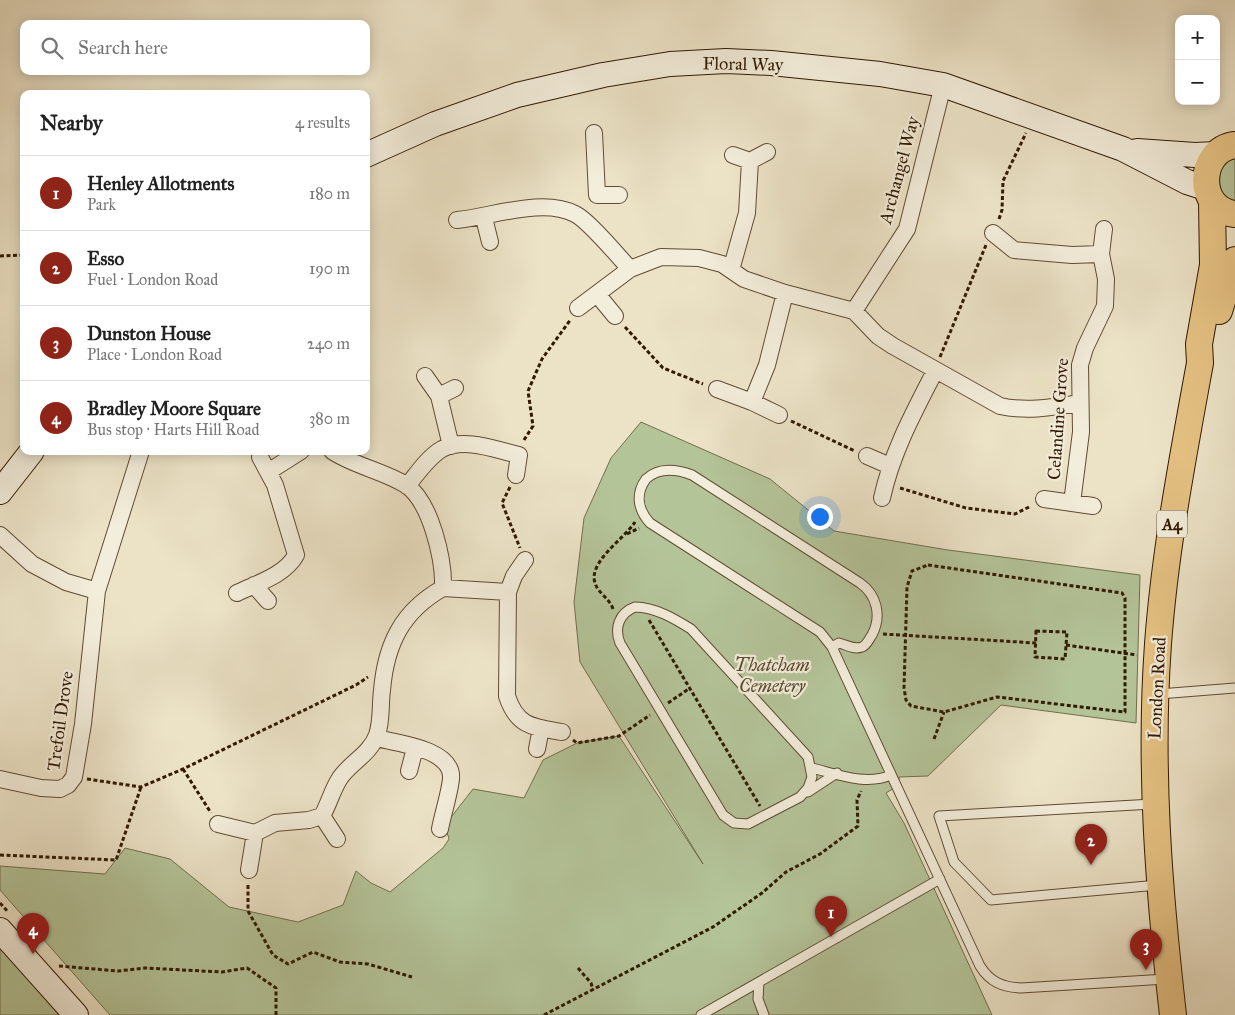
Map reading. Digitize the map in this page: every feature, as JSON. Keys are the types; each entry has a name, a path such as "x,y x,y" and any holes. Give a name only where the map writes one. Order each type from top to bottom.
{"main road":[{"name":"A4","path":"1209,194 1206,170 1229,144"},
{"path":"1209,194 1221,209 1235,214"},
{"name":"London Road","path":"1173,1015 1160,885 1156,804 1156,695 1152,656 1200,363 1199,344 1213,266 1209,194"},
{"name":"London Road","path":"1200,363 1210,345 1235,260"}],"street":[{"name":"Floral Way","path":"370,153 435,124 517,95 603,75 670,64 771,63 880,74 943,85 1123,149 1209,194"},
{"name":"Archangel Way","path":"854,311 907,229 943,85"},
{"path":"594,133 597,195"},
{"name":"Floral Way","path":"1123,149 1195,155 1229,144"},
{"path":"733,155 750,161 767,152"},
{"path":"730,270 747,213 750,161"},
{"path":"576,214 597,195 618,195"},
{"path":"457,220 484,218 517,209 539,207 576,214 630,269"},
{"path":"484,218 490,242"},
{"name":"Celandine Grove","path":"1072,503 1081,432 1080,365 1085,348 1105,306 1106,279 1101,254 1104,229"},
{"path":"993,233 1012,257 1101,254"},
{"path":"578,308 630,269 661,258 680,257 710,260 744,279 785,293 854,311 878,336 987,400 1014,409 1080,403"},
{"path":"752,402 767,365 785,293"},
{"path":"597,294 615,316"},
{"path":"884,491 890,466 903,435 935,371"},
{"path":"424,376 439,396 452,446"},
{"path":"439,396 455,388"},
{"path":"718,389 752,402 779,416"},
{"path":"406,486 432,458 442,450 452,446 478,446 520,450 516,475"},
{"path":"0,492 29,455"},
{"name":"Trefoil Drove","path":"0,780 41,788 60,789 68,785 74,777 83,724 96,591 140,455"},
{"path":"268,472 295,455"},
{"path":"340,455 406,486 419,502 436,539 443,572 443,588"},
{"path":"237,593 290,565 296,555 275,485 260,456"},
{"path":"867,456 890,466"},
{"name":"Celandine Grove","path":"1044,499 1093,506"},
{"path":"0,535 32,564 66,582 96,591"},
{"path":"525,560 514,576 508,592 507,696 512,711 529,726 562,732"},
{"path":"254,585 268,601"},
{"path":"218,824 255,833 275,823 309,820 322,816 342,776 360,760 376,738 383,706 382,693 385,664 396,634 410,613 428,597 443,588 508,592"},
{"path":"537,749 541,728"},
{"path":"376,738 433,752 443,759 451,777 440,829"},
{"path":"409,771 415,748"},
{"path":"322,816 337,840"},
{"path":"249,870 255,833"},
{"path":"0,930 76,1015"}],"lane":[{"path":"832,647 839,643 854,648 862,647 867,643 877,620 878,611 872,594 867,588 692,475 670,470 650,476 642,484 640,505 650,522 820,632 832,647 980,966 991,980 999,984 1021,988 1168,978"},
{"path":"805,793 811,783 812,768 808,757 691,629 669,616 642,607 630,609 624,613 618,624 617,634 623,648 723,816 734,823 752,822 805,793 837,773"},
{"path":"1156,695 1235,688"},
{"path":"812,768 865,780 878,781 891,775"},
{"path":"1156,804 939,816 954,862 991,900 1160,885"},
{"path":"702,1015 940,879"},
{"path":"760,982 758,999 764,1015"}],"path":[{"path":"0,256 20,255"},
{"path":"520,450 533,426 528,390 542,359 578,308"},
{"path":"615,316 663,368 718,389"},
{"path":"779,416 867,456"},
{"path":"516,475 502,503 525,560"},
{"path":"884,491 966,508 1015,514 1044,499"},
{"path":"618,624 612,605 596,588 594,574 598,564 632,527 640,505"},
{"path":"928,565 1122,593 1125,598 1125,712 997,697 944,712 918,709 911,706 906,700 904,688 905,636 908,578 912,571 928,565"},
{"path":"642,607 765,816"},
{"path":"1036,631 1067,632 1065,659 1035,657 1036,643 1036,631"},
{"path":"872,634 1036,643"},
{"path":"1066,645 1152,656"},
{"path":"74,777 141,786 183,769 356,685 385,664"},
{"path":"934,739 944,712"},
{"path":"562,732 577,743 619,736"},
{"path":"183,769 218,824"},
{"path":"544,1015 561,1004 593,990 712,927 762,894 786,872 820,854 858,826 857,800 865,780"},
{"path":"0,855 116,860 141,786"},
{"path":"249,870 248,911 273,955 288,964 313,952 340,962 368,964 412,977"},
{"path":"38,973 55,966 118,971 145,968 222,972 247,968 276,988 276,1015"},
{"path":"578,968 591,983 593,990"}],"green space":[{"path":"1235,151 1235,207 1224,202 1212,179"},
{"name":"Thatcham Cemetery","path":"641,422 770,479 834,531 948,550 1140,575 1136,723 1001,705 928,776 899,777 899,785 886,793 904,823 992,1015 110,1015 0,890 0,866 105,874 125,848 170,859 229,907 298,922 343,905 356,871 371,883 390,892 443,848 449,839 445,825 473,789 524,798 543,760 577,743 619,736 703,864 580,662 574,602 584,518 611,458"},
{"path":"0,946 59,1015 0,1015"}],"place":[{"name":"Esso","path":"1091,865"},
{"name":"Henley Allotments","path":"831,937"},
{"name":"Bradley Moore Square","path":"33,954"},
{"name":"Dunston House","path":"1146,970"}]}
